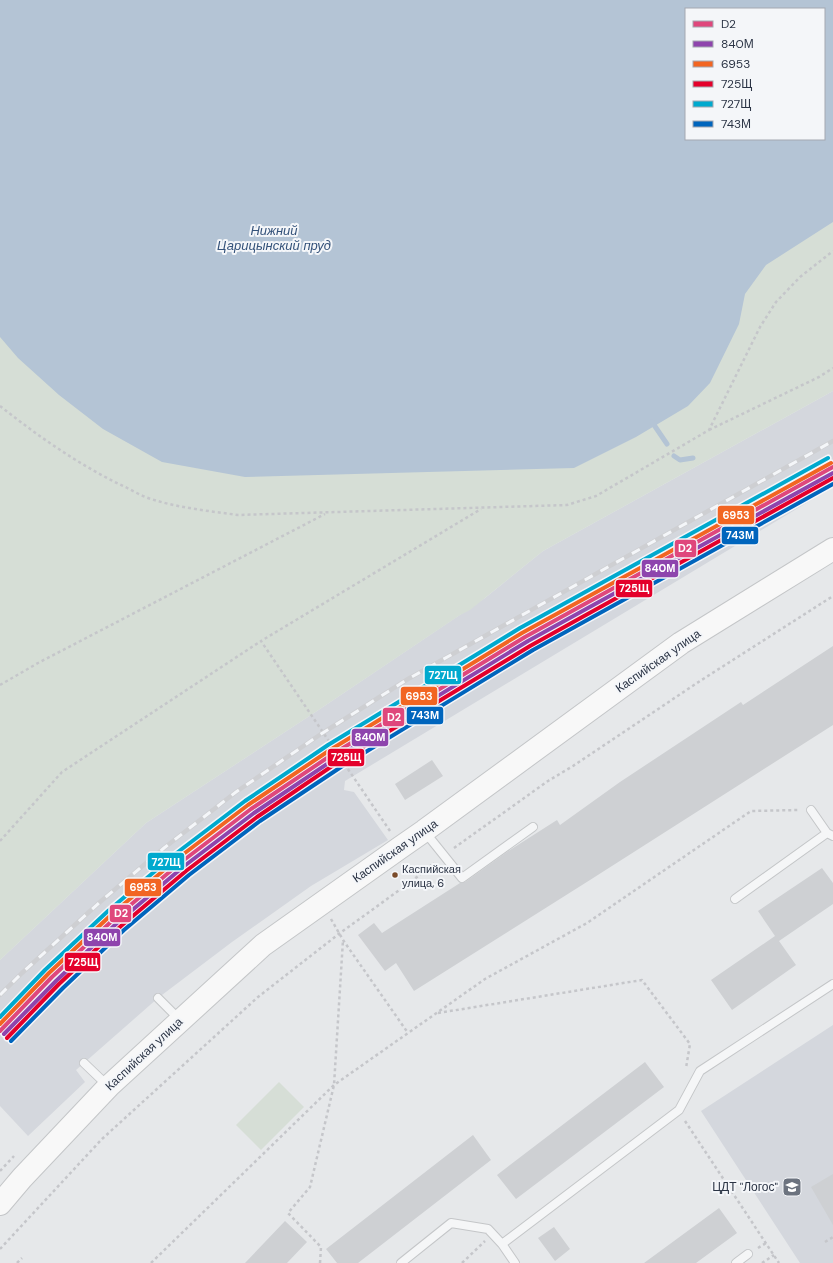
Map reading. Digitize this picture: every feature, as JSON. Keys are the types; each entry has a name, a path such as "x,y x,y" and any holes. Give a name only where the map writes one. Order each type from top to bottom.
{"main road":[{"name":"Каспийская улица","path":"0,1204 22,1178 109,1086 263,945 424,831 681,643 833,549"}],"lane":[{"path":"734,899 830,834 811,810"},
{"path":"424,831 462,878 533,827"},
{"path":"502,1244 679,1110 700,1071 833,984"},
{"path":"158,998 181,1020"},
{"path":"84,1063 109,1086"},
{"path":"401,1263 451,1223 488,1229 502,1244 515,1263"},
{"path":"736,1263 748,1254"}],"path":[{"path":"709,430 760,327 776,302 800,277 833,251"},
{"path":"0,406 23,424 67,454 111,480 150,498 192,509 238,515 567,506 596,496 709,430 819,377 833,368"},
{"path":"0,841 62,772 261,641 482,508"},
{"path":"0,685 38,663 327,513"},
{"path":"0,1249 102,1139 258,997 340,933 412,881 444,855 548,781 833,596"},
{"path":"261,641 400,847"},
{"path":"151,1263 334,1085 485,979 587,923 751,811 811,810"},
{"path":"320,1263 321,1247 288,1213 310,1187 334,1085 344,940 408,1033"},
{"path":"436,1014 642,980 690,1044 685,1074"},
{"path":"679,1110 779,1263"},
{"path":"0,1171 14,1156"},
{"path":"462,1263 492,1234"},
{"path":"825,1242 833,1237"},
{"path":"762,1263 774,1254"},
{"path":"17,1263 22,1258"}],"shaded area":[{"name":"Нижний Царицынский пруд","path":"0,0 833,0 833,391 543,551 470,610 460,615 146,823 0,960"},
{"path":"833,391 833,487 345,781 344,790 354,792 388,840 311,886 232,942 158,998 76,1070 85,1082 28,1136 0,1106 0,960 146,823 311,715 485,598 543,551"},
{"name":"ЦДТ \"Логос\"","path":"833,1025 833,1263 800,1263 701,1111"},
{"path":"279,1082 304,1107 261,1150 236,1125"}],"water":[{"name":"Нижний Царицынский пруд","path":"0,0 833,0 833,222 766,265 745,294 739,324 710,383 688,406 636,437 574,468 245,477 162,462 103,429 59,395 18,358 0,337"}],"building":[{"path":"833,646 833,725 414,991 396,963 385,971 358,935 374,923 382,933 460,883 465,882 507,852 557,820 560,825 620,782 741,702 743,705"},
{"path":"432,760 443,776 405,800 395,784"},
{"path":"822,868 833,883 833,904 779,941 796,965 732,1010 711,980 775,936 758,911"},
{"path":"645,1062 664,1087 516,1199 497,1175"},
{"path":"473,1135 491,1160 358,1263 337,1263 326,1249"},
{"path":"833,1174 833,1225 811,1187"},
{"path":"719,1208 737,1233 696,1263 644,1263"},
{"path":"285,1221 307,1242 287,1263 245,1263"},
{"path":"554,1227 570,1249 555,1261 538,1238"}],"waterway":[{"path":"652,422 667,444"},
{"path":"674,456 680,460 693,458"}],"railway":[{"path":"0,995 100,902 164,848 236,792 321,734 408,679 833,441"}],"transit line":[{"name":"727Щ","path":"0,1017 45,970 108,911 174,855 245,801 328,745 520,628 828,458"},
{"name":"6953","path":"0,1024 49,973 111,915 177,859 248,805 330,750 522,633 831,463"},
{"name":"D2","path":"0,1031 52,977 114,919 180,863 251,809 333,754 525,637 833,467"},
{"name":"840М","path":"4,1034 56,981 117,923 183,867 254,813 336,758 528,641 833,473"},
{"name":"725Щ","path":"7,1038 59,984 121,926 186,871 257,817 338,762 530,646 833,478"},
{"name":"743М","path":"11,1041 63,988 124,930 189,875 260,821 341,767 533,650 833,484"}],"place":[{"name":"Каспийская улица, 6","path":"395,875"},
{"name":"ЦДТ \"Логос\"","path":"792,1187"}]}
